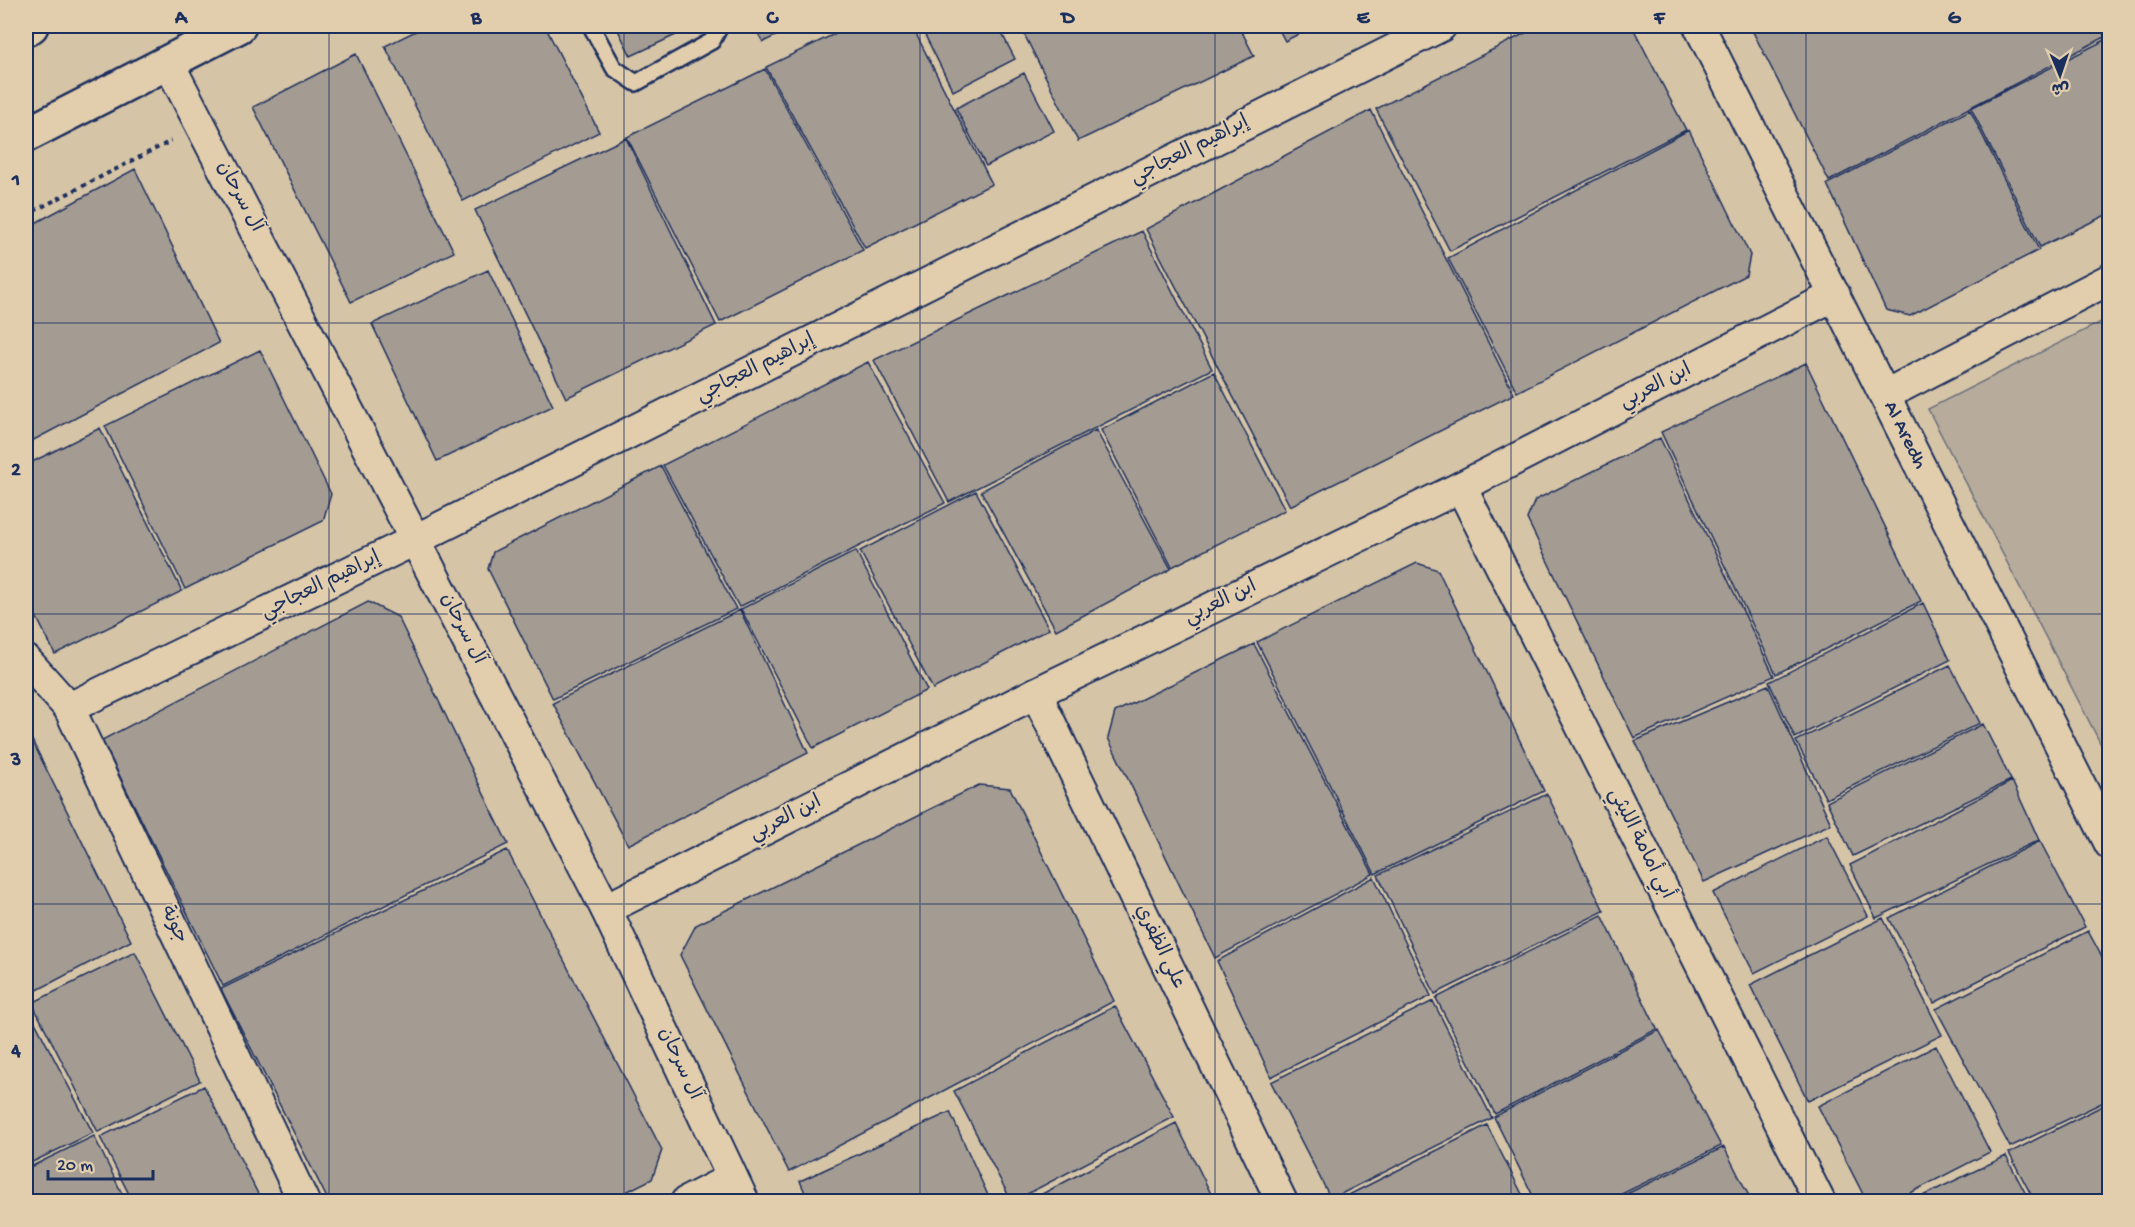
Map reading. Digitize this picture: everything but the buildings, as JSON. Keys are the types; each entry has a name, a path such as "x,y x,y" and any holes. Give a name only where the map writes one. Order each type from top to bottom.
{"main road":[{"path":"26,29 31,26"},
{"path":"26,135 238,26"}],"street":[{"name":"إبراهيم العجاجي","path":"69,708 417,539 1441,26"},
{"name":"Al Aredh","path":"1699,26 2109,844"},
{"name":"آل سرحان","path":"168,62 417,539 606,909 738,1190"},
{"path":"1885,395 2109,279"},
{"name":"ابن العربي","path":"606,909 1036,693 1461,487 1835,295"},
{"name":"أبي أمامة الليثي","path":"1461,487 1820,1202"},
{"name":"جونة","path":"26,660 69,708 304,1202"},
{"name":"علي الظفري","path":"1036,693 1282,1202"},
{"path":"686,1202 738,1190"}],"lane":[{"path":"591,26 614,68 636,83 712,41 720,26"}],"path":[{"path":"26,215 201,125"}],"shaded area":[{"path":"2109,318 2109,760 1928,409"}]}
